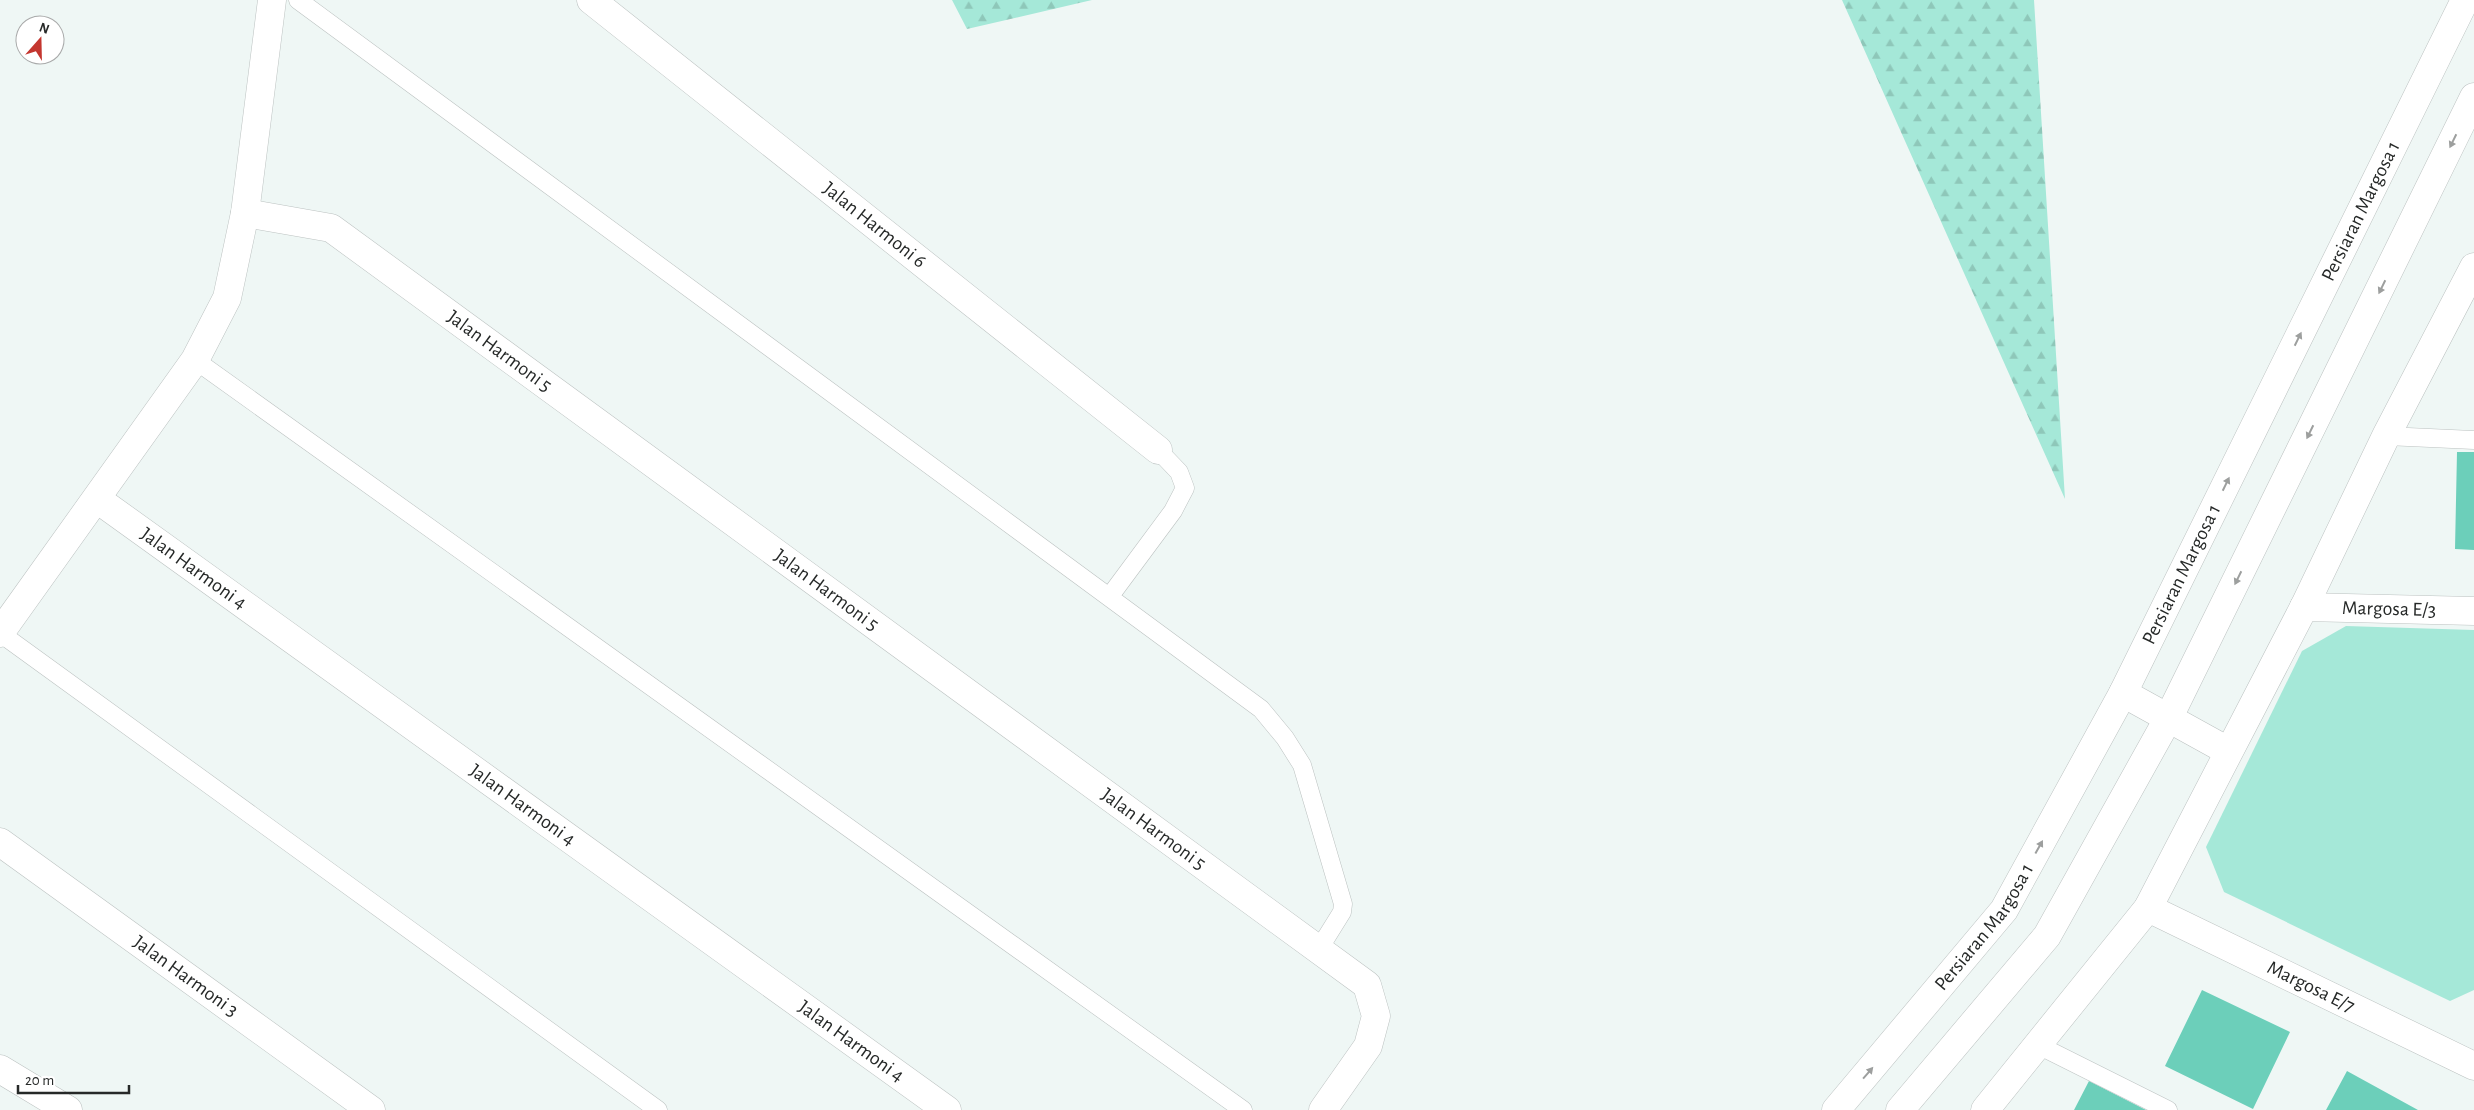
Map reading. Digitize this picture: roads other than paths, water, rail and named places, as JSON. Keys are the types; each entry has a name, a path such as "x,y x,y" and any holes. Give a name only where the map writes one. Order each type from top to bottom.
{"street":[{"path":"0,633 195,360 228,298 245,213 272,0"},
{"name":"Jalan Harmoni 6","path":"591,0 1158,450"},
{"name":"Persiaran Margosa 1","path":"1836,1110 2004,910 2122,694 2465,0"},
{"path":"1900,1110 2047,936 2169,717 2474,97"},
{"name":"Jalan Harmoni 5","path":"245,213 331,228 1367,985 1376,1016 1368,1046 1323,1110"},
{"path":"1985,1110 2148,908 2304,607 2386,436 2473,270"},
{"name":"Jalan Harmoni 4","path":"97,499 947,1110"},
{"name":"Margosa E/3","path":"2304,607 2474,611"},
{"path":"2122,694 2169,717 2228,751"},
{"name":"Jalan Harmoni 3","path":"0,842 371,1110"},
{"name":"Margosa E/7","path":"2148,908 2474,1066"},
{"path":"0,1069 68,1110"}],"lane":[{"path":"298,0 1110,596 1261,710 1285,738 1302,765 1343,904 1342,912 1319,949"},
{"path":"195,360 1243,1110"},
{"path":"2386,436 2474,440"},
{"path":"1110,596 1173,511 1185,488 1178,472 1158,450"},
{"path":"0,633 658,1110"},
{"path":"2038,1045 2168,1110"}]}
